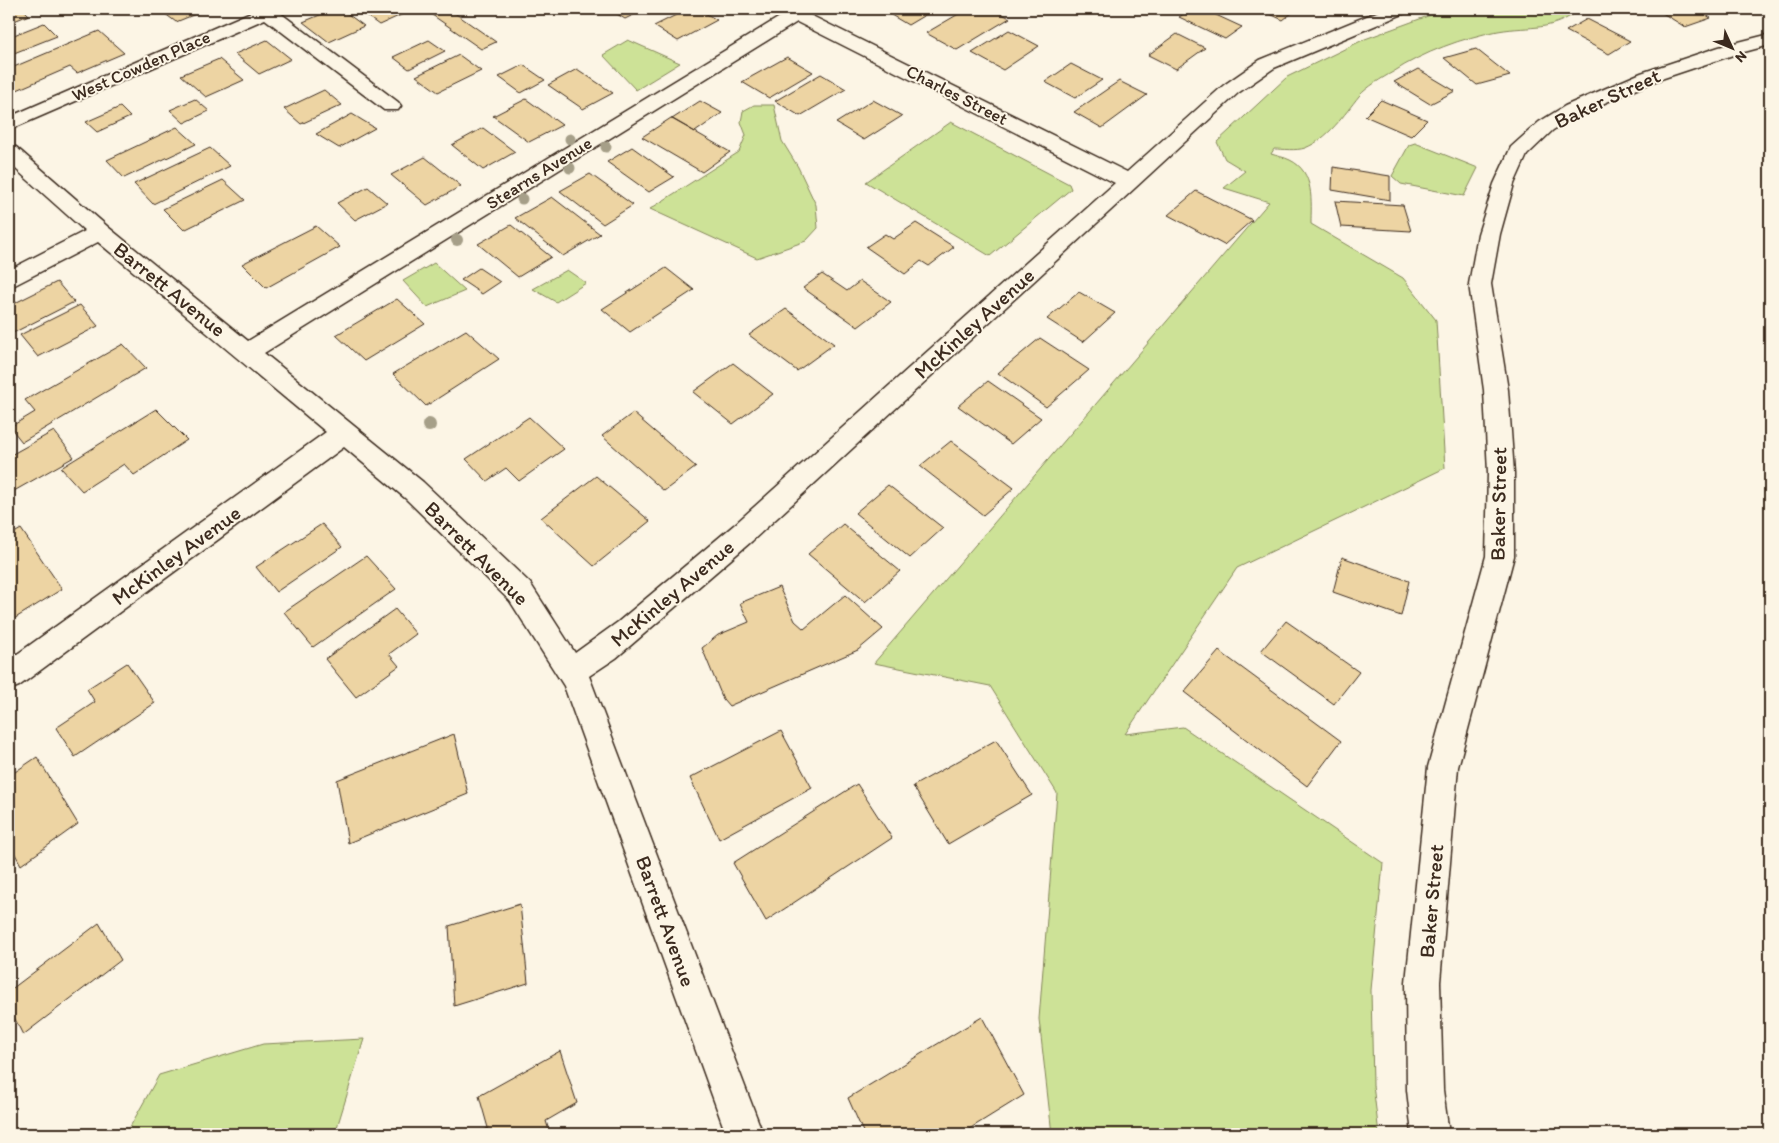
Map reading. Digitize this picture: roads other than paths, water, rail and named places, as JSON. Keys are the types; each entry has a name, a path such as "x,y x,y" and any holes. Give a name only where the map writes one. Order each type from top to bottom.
{"street":[{"path":"269,10 391,106"},
{"name":"West Cowden Place","path":"9,124 269,10"},
{"name":"McKinley Avenue","path":"571,672 628,631 743,533 1231,90 1267,64 1389,10"},
{"name":"Charles Street","path":"790,12 1129,182"},
{"name":"Stearns Avenue","path":"248,352 764,34 790,12"},
{"name":"Baker Street","path":"1430,1134 1425,1090 1424,982 1443,767 1500,556 1501,473 1496,390 1480,284 1489,234 1504,184 1518,152 1546,126 1572,110 1648,77 1726,51 1770,40"},
{"name":"Barrett Avenue","path":"9,152 100,232 414,490 520,592 580,689 744,1134"},
{"path":"9,280 100,232"},
{"name":"McKinley Avenue","path":"9,677 344,433"}]}
